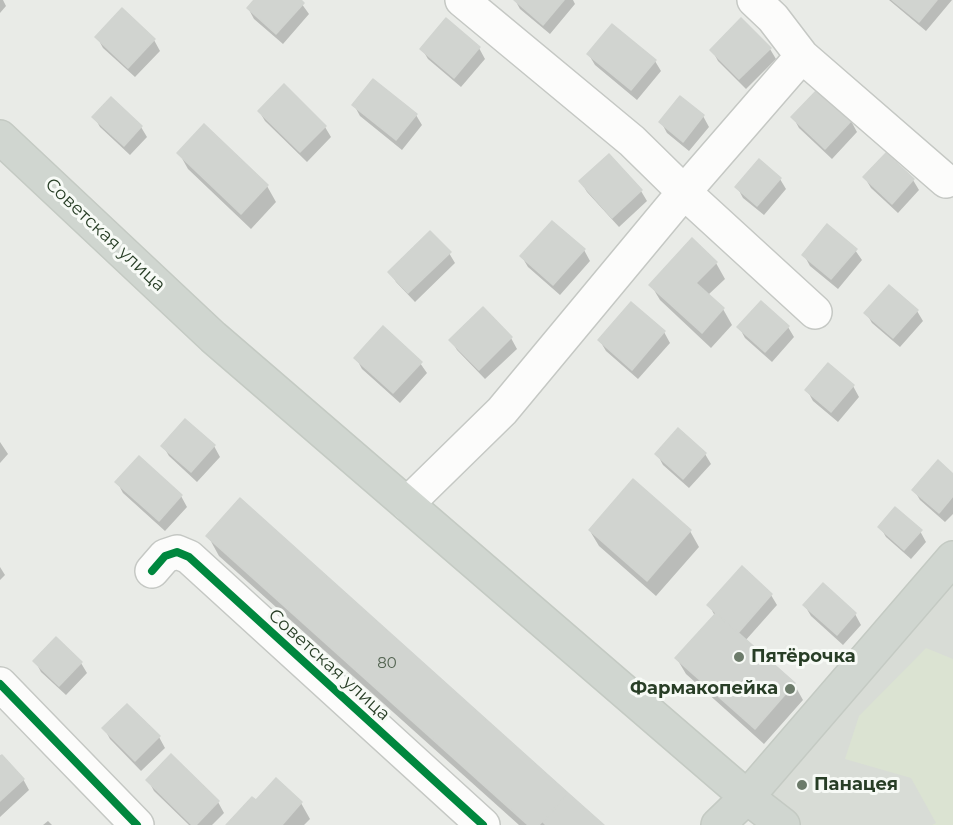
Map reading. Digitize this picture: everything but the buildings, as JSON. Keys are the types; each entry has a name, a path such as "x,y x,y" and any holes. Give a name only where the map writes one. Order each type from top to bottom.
{"main road":[{"name":"Советская улица","path":"0,137 213,337 747,797 783,825"},
{"path":"718,825 747,797 953,558"}],"street":[{"path":"462,0 632,141 815,312"},
{"path":"754,0 773,18 802,56 946,181"},
{"path":"407,504 502,411 684,192 802,56"},
{"name":"Советская улица","path":"152,571 165,556 177,552 189,557 483,825"},
{"path":"0,684 137,825"}],"shaded area":[{"path":"953,558 953,825 783,825 747,797"}],"green space":[{"path":"926,648 953,659 953,825 932,825 936,823 911,778 845,759 859,716"}],"cycle path":[{"path":"152,571 165,556 177,552 189,557 483,825"},
{"path":"0,684 137,825"}],"place":[{"name":"Пятёрочка","path":"739,657"},
{"name":"Фармакопейка","path":"790,689"},
{"name":"Панацея","path":"802,785"}]}
